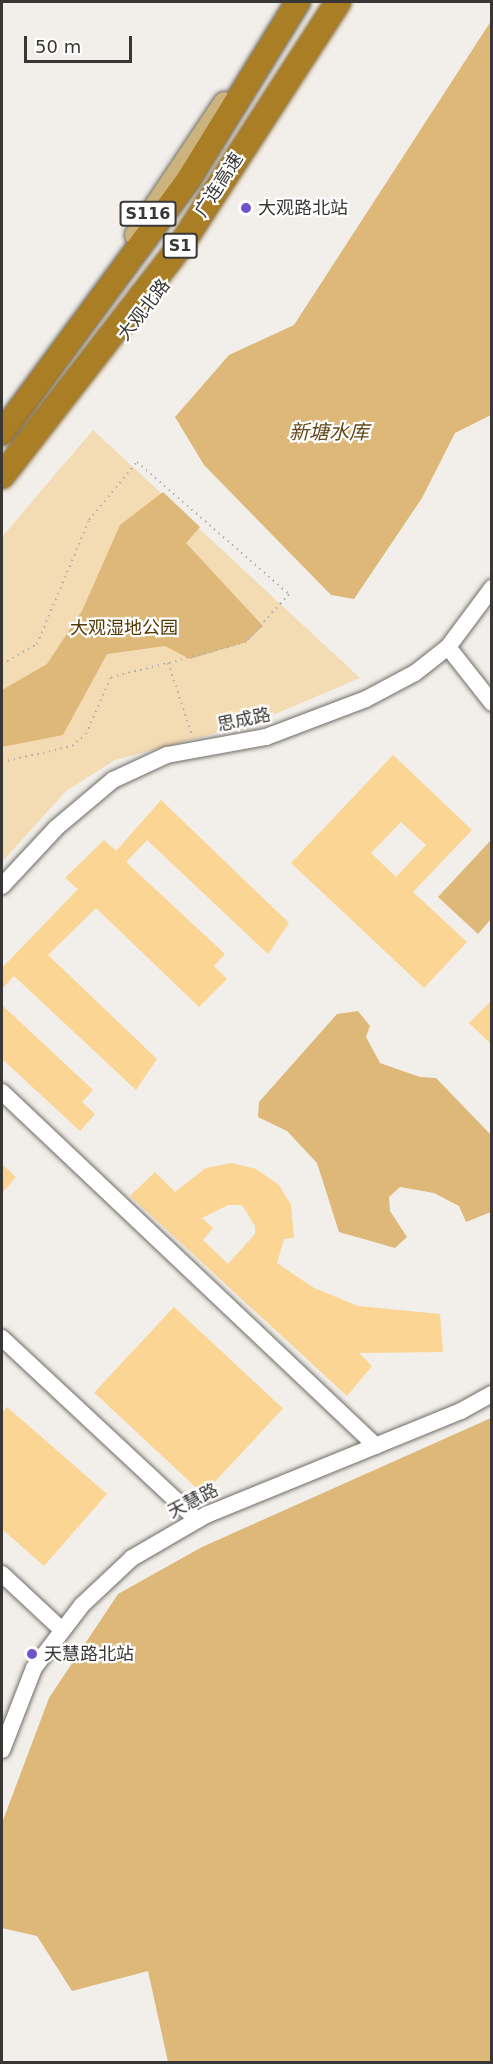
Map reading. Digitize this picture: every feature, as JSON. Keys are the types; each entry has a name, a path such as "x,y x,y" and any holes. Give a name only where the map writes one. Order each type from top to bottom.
{"highway":[{"name":"广连高速","path":"2,433 189,179 298,2"},
{"name":"广连高速","path":"2,476 179,248 338,2"}],"main road":[{"name":"S116","path":"2,422 52,359 288,2"},
{"name":"大观北路","path":"2,487 194,244 351,2"},
{"path":"2,444 23,461"}],"street":[{"name":"思成路","path":"2,886 56,828 113,780 148,762 196,749 304,726 398,683 448,647 492,588"},
{"path":"448,647 492,703"},
{"path":"2,1092 375,1446"},
{"path":"2,1338 197,1520"},
{"name":"天慧路","path":"2,1750 34,1668 61,1629 132,1558 197,1520 375,1446 492,1394"},
{"path":"2,1574 61,1629"}],"path":[{"path":"2,664 37,644 89,520 137,462 289,594 246,642 111,677 86,734 72,746 2,762"},
{"path":"168,663 196,749"}],"green space":[{"name":"大观湿地公园","path":"93,430 360,678 254,723 115,760 66,791 2,862 2,537"}],"shaded area":[{"path":"491,840 491,919 478,934 438,897"},
{"path":"491,1418 491,2062 168,2062 148,1971 72,1991 37,1936 2,1928 2,1823 49,1698 118,1594 202,1547"}],"water":[{"name":"新塘水库","path":"491,21 491,415 455,433 422,498 354,599 331,595 204,465 175,417 229,355 294,325"},
{"path":"163,492 200,527 186,543 263,626 246,642 190,659 165,646 107,654 63,735 2,747 2,690 47,664 82,611 120,525"},
{"path":"358,1011 370,1026 366,1037 380,1063 420,1077 436,1078 491,1135 491,1212 466,1222 459,1206 434,1193 400,1187 389,1197 390,1211 407,1237 395,1248 339,1232 317,1163 287,1131 258,1117 259,1102 337,1014"}],"building":[{"path":"393,755 472,830 413,892 467,942 424,988 291,863","holes":["401,822 426,845 396,877 371,853"]},
{"path":"161,800 289,923 268,954 147,840 126,862 225,954 214,966 227,979 199,1007 96,908 48,955 157,1059 136,1090 14,976 2,989 2,968 78,889 65,878 104,840 116,851"},
{"path":"492,1000 492,1045 469,1023"},
{"path":"2,1005 93,1090 82,1102 95,1114 80,1131 2,1059"},
{"path":"231,1163 256,1169 279,1185 291,1205 294,1238 284,1239 277,1263 314,1288 358,1306 440,1314 443,1352 359,1353 372,1366 347,1396 130,1196 155,1172 175,1192 206,1168","holes":["228,1205 242,1205 255,1226 255,1234 228,1264 203,1240 213,1228 202,1218"]},
{"path":"2,1164 16,1177 2,1193"},
{"path":"174,1307 283,1409 203,1494 94,1393"},
{"path":"7,1407 107,1494 44,1566 2,1529 2,1413"}],"place":[{"name":"大观路北站","path":"246,208"},
{"name":"天慧路北站","path":"32,1654"}]}
